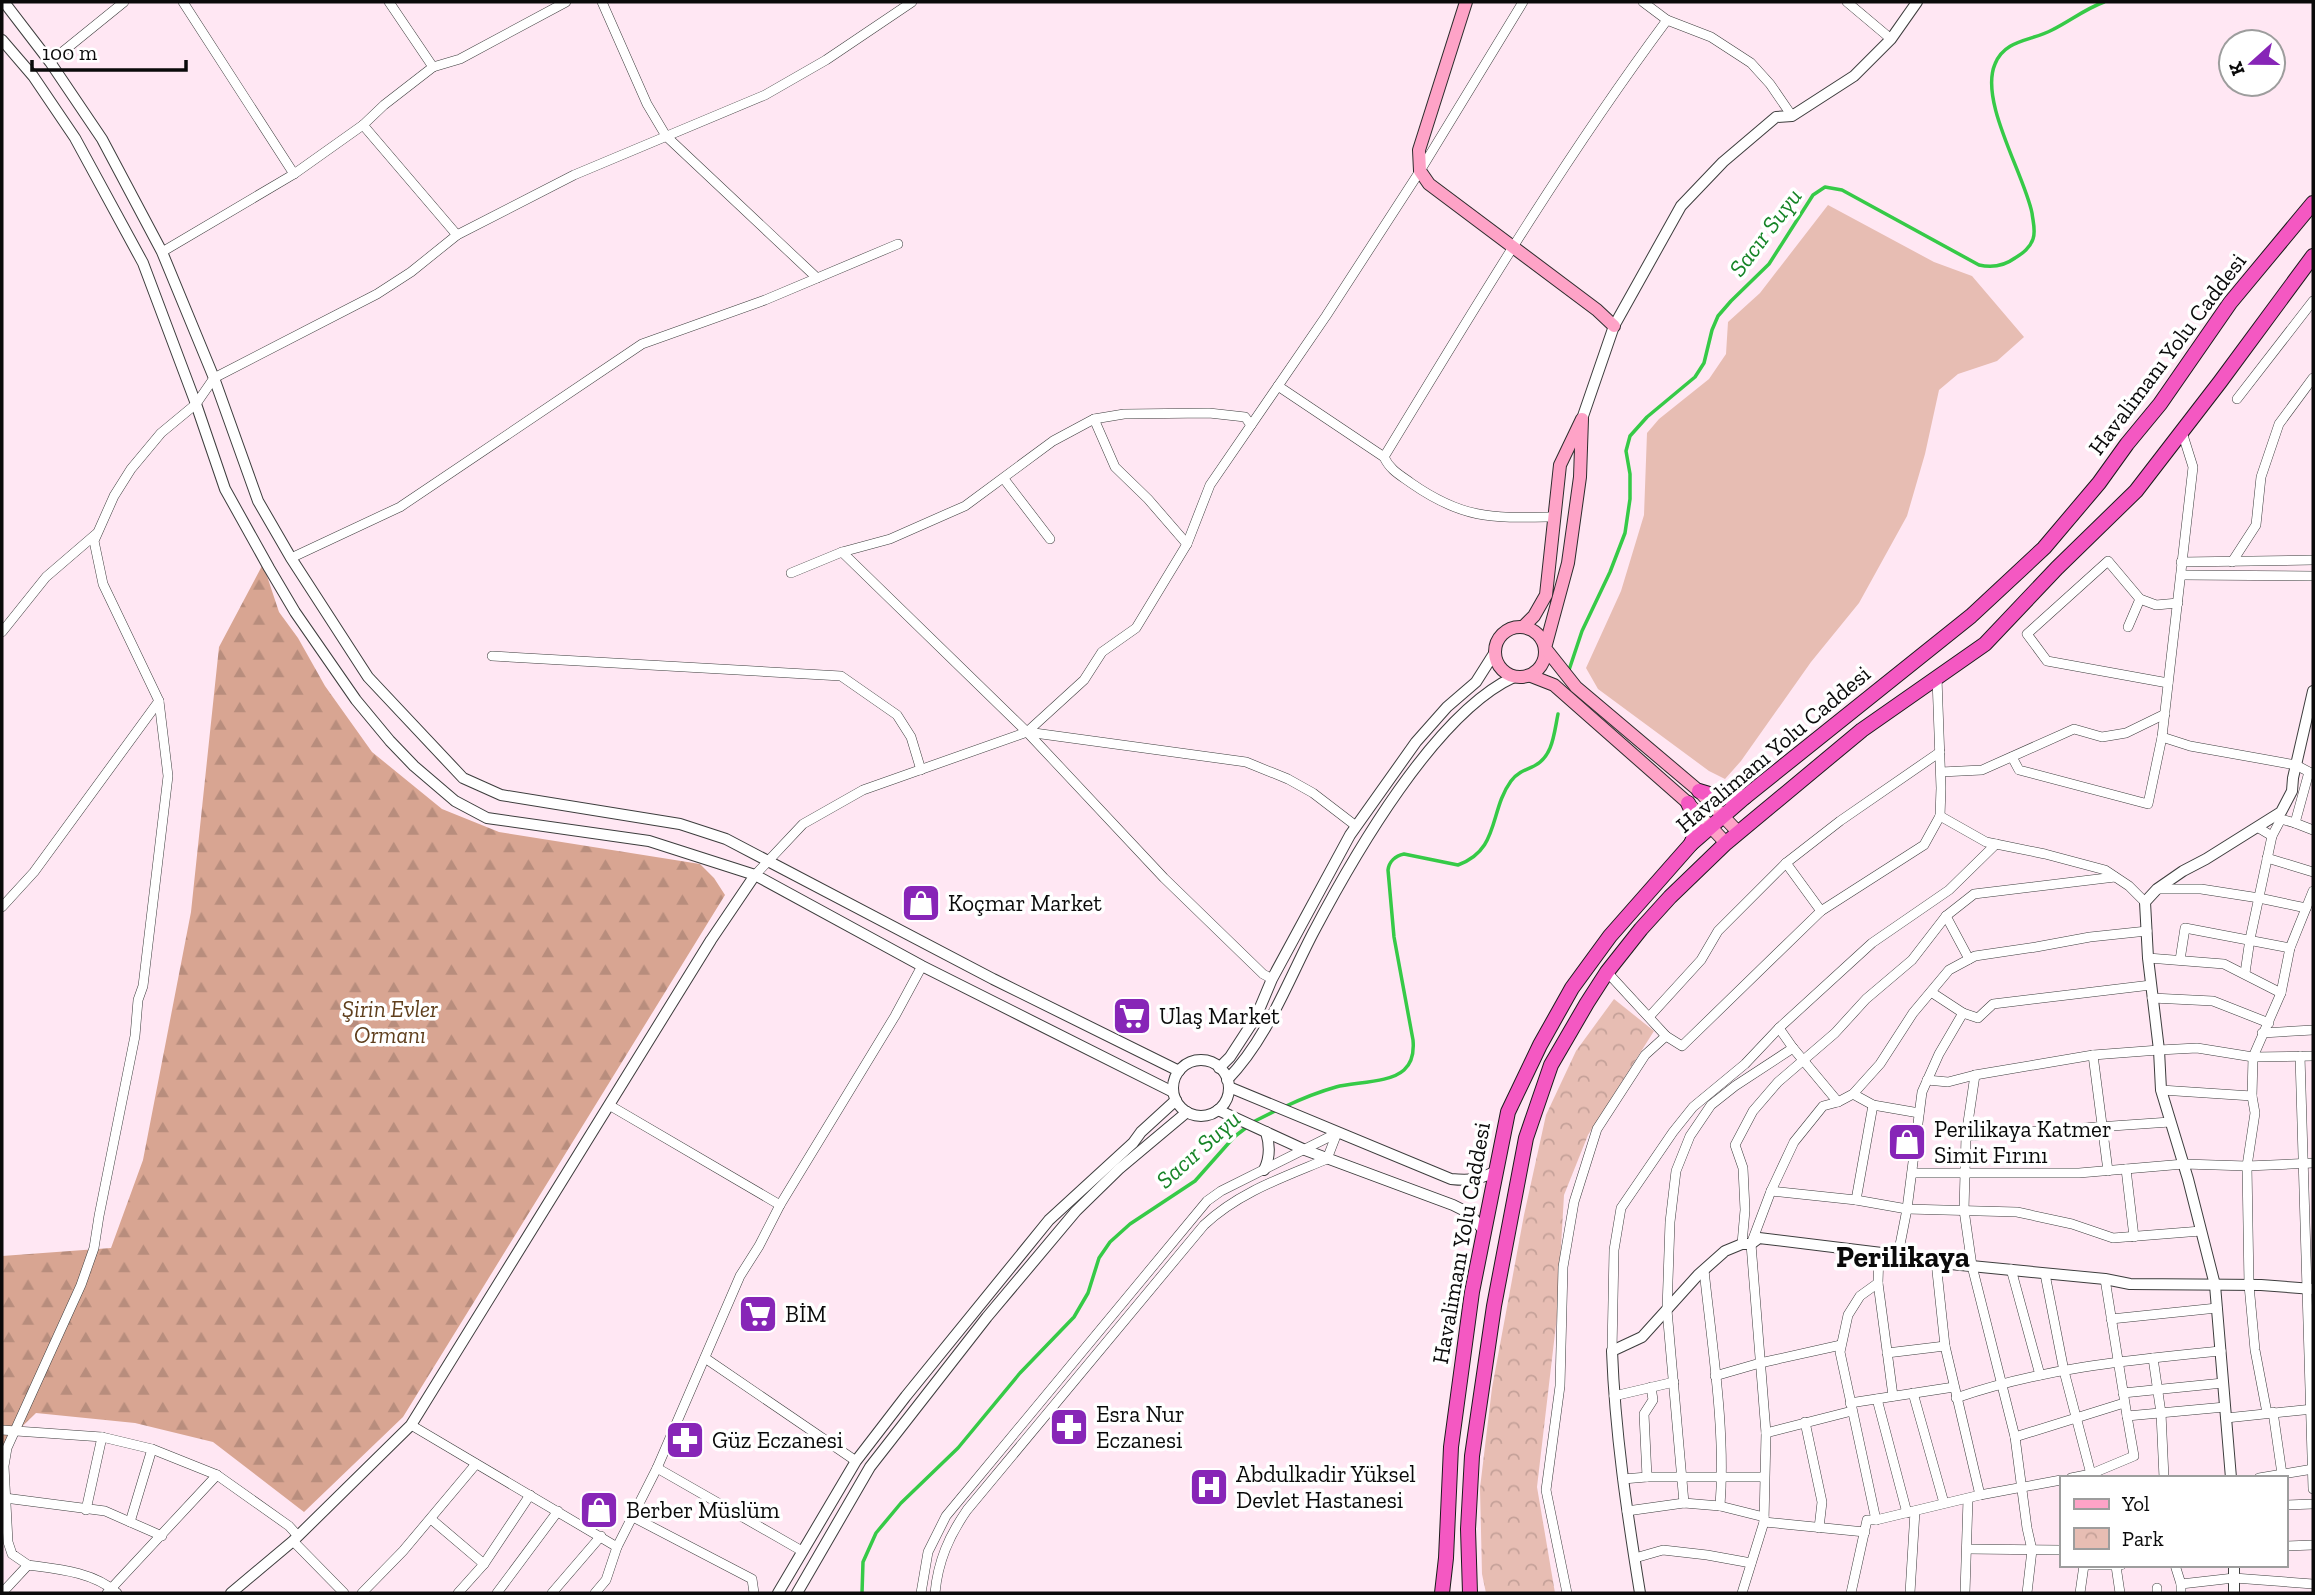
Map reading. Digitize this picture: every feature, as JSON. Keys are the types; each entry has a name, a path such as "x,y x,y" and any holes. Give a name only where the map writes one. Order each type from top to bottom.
{"highway":[{"name":"Havalimanı Yolu Caddesi","path":"1446,1558 1451,1447 1472,1292 1508,1111 1572,988 1611,936 1691,844 1745,797 1971,617 2044,548 2099,484 2160,404 2230,303 2313,203"},
{"name":"Havalimanı Yolu Caddesi","path":"1470,1588 1468,1529 1472,1456 1494,1306 1526,1138 1552,1065 1607,972 1670,897 1738,832 1862,730 1985,645 2057,568 2136,491 2313,256"},
{"path":"1699,791 1720,797 1745,797"},
{"path":"1688,803 1697,821 1691,844"},
{"path":"1442,1593 1446,1558"},
{"path":"1446,1558 1448,1593"}],"main road":[{"path":"1466,2 1419,150 1419,171 1429,184 1597,310 1614,327"},
{"path":"1582,419 1560,465 1546,596 1534,616 1523,627 1507,631 1501,636 1495,652 1500,668 1514,677 1531,676 1554,685 1688,803 1726,843"},
{"path":"1531,676 1543,664 1569,562 1580,477 1582,419"},
{"path":"1523,627 1538,634 1545,648 1576,687 1699,791 1738,832"}],"street":[{"path":"4,2 50,62 102,139 162,252 214,378 258,501 291,558 368,677 463,778 501,795 680,824 726,839 993,979 1179,1071"},
{"path":"50,62 124,2"},
{"path":"183,2 294,174"},
{"path":"389,2 433,67"},
{"path":"162,252 294,174 363,125 433,67 460,59 566,2"},
{"path":"602,2 647,104 666,136 817,278"},
{"path":"218,1475 112,1592 75,1572 28,1565 12,1553 8,1542 4,1466 13,1432 81,1285 94,1248 135,1036 138,1000 143,986 168,775 159,702 103,584 94,541 96,534 114,496 131,469 161,433 196,404 214,378 377,294 411,272 457,235 574,176 765,95 826,60 912,2"},
{"path":"231,1593 295,1539 411,1425 710,940 755,875 768,861 803,824 863,790 1027,732 1084,680 1102,652 1136,628 1187,544 1210,485 1326,316 1523,2"},
{"path":"1643,2 1667,20 1711,37 1751,63 1770,84 1792,116"},
{"path":"1847,2 1891,39"},
{"path":"1582,419 1614,327 1681,206 1723,162 1776,117 1792,116 1854,76 1891,39 1917,2"},
{"path":"1384,457 1512,246 1667,20"},
{"path":"2,40 33,76 75,138 137,251 196,404 225,489 295,612 356,700 390,741 455,801 487,818 649,841 755,875 922,966 1175,1096 1187,1112 1203,1116 1218,1110 1228,1096 1228,1084 1219,1068 1203,1061 1185,1065 1179,1071 1174,1081 1175,1096 1133,1143 1049,1220 856,1461 778,1593"},
{"path":"363,125 457,235"},
{"path":"291,558 400,507 642,344 765,300 898,244"},
{"path":"2238,399 2313,301"},
{"path":"2232,562 2256,526 2261,477 2279,424 2313,378"},
{"path":"1278,386 1384,457 1389,467 1436,500 1465,512 1507,518 1555,517"},
{"path":"791,573 842,552 890,539 965,506 1052,441 1094,419 1124,414 1209,413 1245,417 1251,425"},
{"path":"1094,419 1115,467 1148,499 1187,544"},
{"path":"2012,757 2019,770 2148,804 2162,737 2193,467 2182,432"},
{"path":"1004,479 1050,539"},
{"path":"2,632 46,577 96,534"},
{"path":"842,552 1027,732 1164,878 1263,974 1272,979"},
{"path":"2168,683 2047,661 2027,634 2108,561 2140,599 2156,605 2178,603"},
{"path":"2181,562 2313,561"},
{"path":"2181,575 2313,576"},
{"path":"2128,627 2140,599"},
{"path":"1219,1068 1230,1057 1256,1017 1272,979 1356,826 1416,742 1447,706 1476,682 1495,652"},
{"path":"492,656 841,676 897,715 911,737 921,770"},
{"path":"1228,1084 1276,1010 1312,934 1348,870 1422,758 1475,703 1491,689 1514,677"},
{"path":"1607,972 1666,1035 1682,1046 1821,911 1924,845 1940,816 1937,678"},
{"path":"2145,902 2157,889 2183,871 2281,812 2292,791 2313,691"},
{"path":"2,907 34,872 159,702"},
{"path":"1941,772 1982,770 2074,729 2102,737 2126,733 2165,714"},
{"path":"1027,732 1246,762 1288,779 1313,793 1356,826"},
{"path":"2162,737 2190,746 2296,765 2311,773 2295,823"},
{"path":"1649,1017 1701,960 1718,931 1787,863 1840,821 1940,752"},
{"path":"1940,816 1986,842 2105,870 2129,886 2145,902 2161,1090 2184,1164 2215,1285 2231,1476"},
{"path":"2245,973 2272,836 2281,819 2313,830"},
{"path":"2257,827 2272,836"},
{"path":"1640,1593 1627,1511 1614,1396 1614,1250 1621,1208 1693,1107 1745,1064 1779,1028 1872,943 1949,890 1996,844"},
{"path":"2267,858 2313,872"},
{"path":"1787,863 1821,911"},
{"path":"1742,1593 1764,1520 1766,1433 1746,1244 1743,1168 1735,1145 1753,1111 1779,1083 1835,1033 1866,999 1912,960 1946,916 1974,894 2115,877"},
{"path":"2157,889 2201,889 2306,908"},
{"path":"2282,1474 2255,1350 2249,1285 2247,1166 2255,1113 2252,1096 2253,1057 2281,993 2290,948 2313,891"},
{"path":"1946,916 1969,959"},
{"path":"2180,960 2185,928 2290,948"},
{"path":"1746,1244 1794,1142 1824,1106 1853,1094 1880,1064 1913,1013 1949,970 1975,956 2090,937 2147,931"},
{"path":"2148,958 2224,964 2281,993"},
{"path":"595,1593 606,1580 617,1547 657,1468 740,1276 922,966"},
{"path":"1931,992 1963,1013 1978,1018 1993,1004 2151,985"},
{"path":"2152,998 2213,1001 2269,1023"},
{"path":"1898,1255 1907,1209 1922,1092 1963,1013"},
{"path":"1779,1028 1838,1102"},
{"path":"2262,1033 2313,1030"},
{"path":"1567,1593 1546,1490 1560,1386 1563,1267 1574,1202 1597,1129 1645,1055 1666,1035"},
{"path":"1684,1503 1684,1478 1667,1310 1670,1222 1676,1171 1688,1140 1711,1105 1793,1048"},
{"path":"1927,1080 1948,1082 2093,1055 2159,1050 2197,1048 2253,1057 2313,1056"},
{"path":"2093,1055 2108,1171"},
{"path":"2300,1056 2302,1163 2309,1228 2313,1489"},
{"path":"1975,1075 1966,1136 1965,1210 1972,1266 2015,1437 2032,1550 2027,1593"},
{"path":"1228,1084 1261,1101 1451,1179 1468,1181 1484,1178 1497,1170"},
{"path":"2161,1090 2252,1096"},
{"path":"1853,1094 1873,1105 1919,1113"},
{"path":"609,1105 780,1205"},
{"path":"1856,1200 1873,1105"},
{"path":"1218,1110 1305,1150 1454,1205 1469,1213 1484,1231"},
{"path":"797,1593 870,1467 987,1317 1076,1211 1119,1169 1187,1112"},
{"path":"1966,1136 2170,1122"},
{"path":"1264,1170 1269,1160 1269,1140 1266,1132"},
{"path":"1673,1132 1688,1140"},
{"path":"921,1593 928,1552 946,1516 1207,1201 1221,1191 1337,1133"},
{"path":"934,1592 942,1555 967,1510 1204,1225 1222,1208 1255,1189 1327,1158 1337,1133"},
{"path":"1912,1173 2079,1173 2184,1164 2247,1166 2313,1163"},
{"path":"2126,1169 2134,1237"},
{"path":"1771,1191 1856,1200 1907,1209 2017,1212 2072,1224 2113,1238 2201,1231"},
{"path":"1612,1350 1642,1337 1725,1251 1759,1238 1898,1255 1909,1260 2105,1279 2130,1284 2249,1285 2310,1289"},
{"path":"1879,1253 1878,1283 1893,1396"},
{"path":"1936,1262 1945,1346 1980,1495"},
{"path":"2011,1269 2040,1375"},
{"path":"1704,1270 1722,1477 1720,1506"},
{"path":"2045,1274 2064,1371 2091,1476 2134,1456 2105,1279"},
{"path":"1876,1520 1840,1352 1848,1315 1860,1296 1878,1283"},
{"path":"2111,1319 2217,1308"},
{"path":"1715,1376 1841,1345"},
{"path":"1887,1353 1945,1346"},
{"path":"1956,1398 2000,1382 2117,1361 2221,1351"},
{"path":"2153,1357 2161,1413 2164,1476"},
{"path":"705,1358 856,1461"},
{"path":"1614,1396 1674,1382"},
{"path":"2123,1393 2223,1384"},
{"path":"1647,1477 1644,1414 1653,1400 1651,1387"},
{"path":"1766,1433 1877,1399 1954,1387"},
{"path":"1913,1393 1944,1503"},
{"path":"1877,1399 1911,1512 1910,1593"},
{"path":"2015,1437 2124,1404"},
{"path":"2127,1416 2161,1413 2270,1413 2312,1408"},
{"path":"1805,1422 1822,1502 1819,1528"},
{"path":"411,1425 617,1547"},
{"path":"2,1430 102,1437 152,1449 218,1475 289,1526 295,1539 344,1593"},
{"path":"86,1510 102,1437"},
{"path":"130,1522 152,1449"},
{"path":"362,1593 403,1551 476,1464"},
{"path":"657,1468 802,1551"},
{"path":"2270,1476 2313,1469"},
{"path":"1623,1479 1763,1477"},
{"path":"1863,1593 1851,1592 1867,1520 2060,1480"},
{"path":"458,1593 484,1564 530,1495"},
{"path":"5,1498 105,1511 162,1536"},
{"path":"1965,1593 1968,1499"},
{"path":"1627,1511 1684,1503 1720,1506 1764,1520 1865,1532"},
{"path":"2287,1505 2313,1504"},
{"path":"497,1593 558,1511"},
{"path":"634,1517 752,1579 754,1593"},
{"path":"431,1518 484,1564"},
{"path":"552,1593 601,1536"},
{"path":"2287,1546 2313,1545"},
{"path":"1967,1549 2060,1550"},
{"path":"1635,1558 1663,1550 1751,1563"},
{"path":"2,1593 28,1565"},
{"path":"2080,1593 2084,1567"},
{"path":"2119,1567 2120,1593"},
{"path":"2176,1567 2181,1588 2234,1578 2313,1584"},
{"path":"2234,1567 2234,1593"},
{"path":"923,1578 934,1592"}],"green space":[{"path":"1828,205 1934,262 1972,276 2024,337 1997,361 1958,374 1939,390 1925,454 1907,516 1859,603 1811,662 1741,761 1725,779 1709,771 1598,689 1586,668 1621,591 1644,515 1647,433 1659,419 1709,379 1726,354 1728,322 1760,293"},
{"name":"Şirin Evler Ormanı","path":"263,564 279,612 298,638 325,686 372,752 442,809 499,832 700,864 714,878 725,895 403,1417 304,1512 213,1442 135,1423 36,1413 2,1446 2,1256 111,1248 143,1160 191,912 219,647"},
{"path":"1614,999 1654,1031 1588,1135 1564,1195 1557,1316 1537,1487 1555,1593 1486,1593 1482,1574 1480,1488 1492,1388 1524,1215 1546,1115 1576,1051"}],"waterway":[{"name":"Sacır Suyu","path":"1569,670 1582,631 1625,533 1630,499 1626,451 1630,436 1647,417 1695,377 1704,363 1718,316 1769,264 1813,195 1825,187 1842,190 1979,265 1998,266 2018,256 2032,242 2034,226 2027,197 1993,97 1995,64 2012,45 2044,34 2104,2"},
{"name":"Sacır Suyu","path":"1284,1107 1336,1087 1390,1077 1407,1067 1412,1056 1413,1040 1394,937 1388,870 1390,864 1404,854 1458,865 1481,850 1511,781 1540,762 1549,751 1558,714"},
{"name":"Sacır Suyu","path":"1253,1122 1277,1110"},
{"name":"Sacır Suyu","path":"862,1593 863,1562 876,1533 901,1503 958,1448 1020,1373 1074,1317 1088,1293 1099,1258 1110,1242 1130,1224 1195,1181 1234,1137 1247,1127"}],"place":[{"name":"Koçmar Market","path":"921,903"},
{"name":"Ulaş Market","path":"1132,1016"},
{"name":"Perilikaya Katmer Simit Fırını","path":"1907,1142"},
{"name":"BİM","path":"758,1314"},
{"name":"Esra Nur Eczanesi","path":"1069,1427"},
{"name":"Güz Eczanesi","path":"685,1440"},
{"name":"Abdulkadir Yüksel Devlet Hastanesi","path":"1209,1487"},
{"name":"Berber Müslüm","path":"599,1510"}],"district":[{"name":"Perilikaya","path":"1903,1257"}]}
